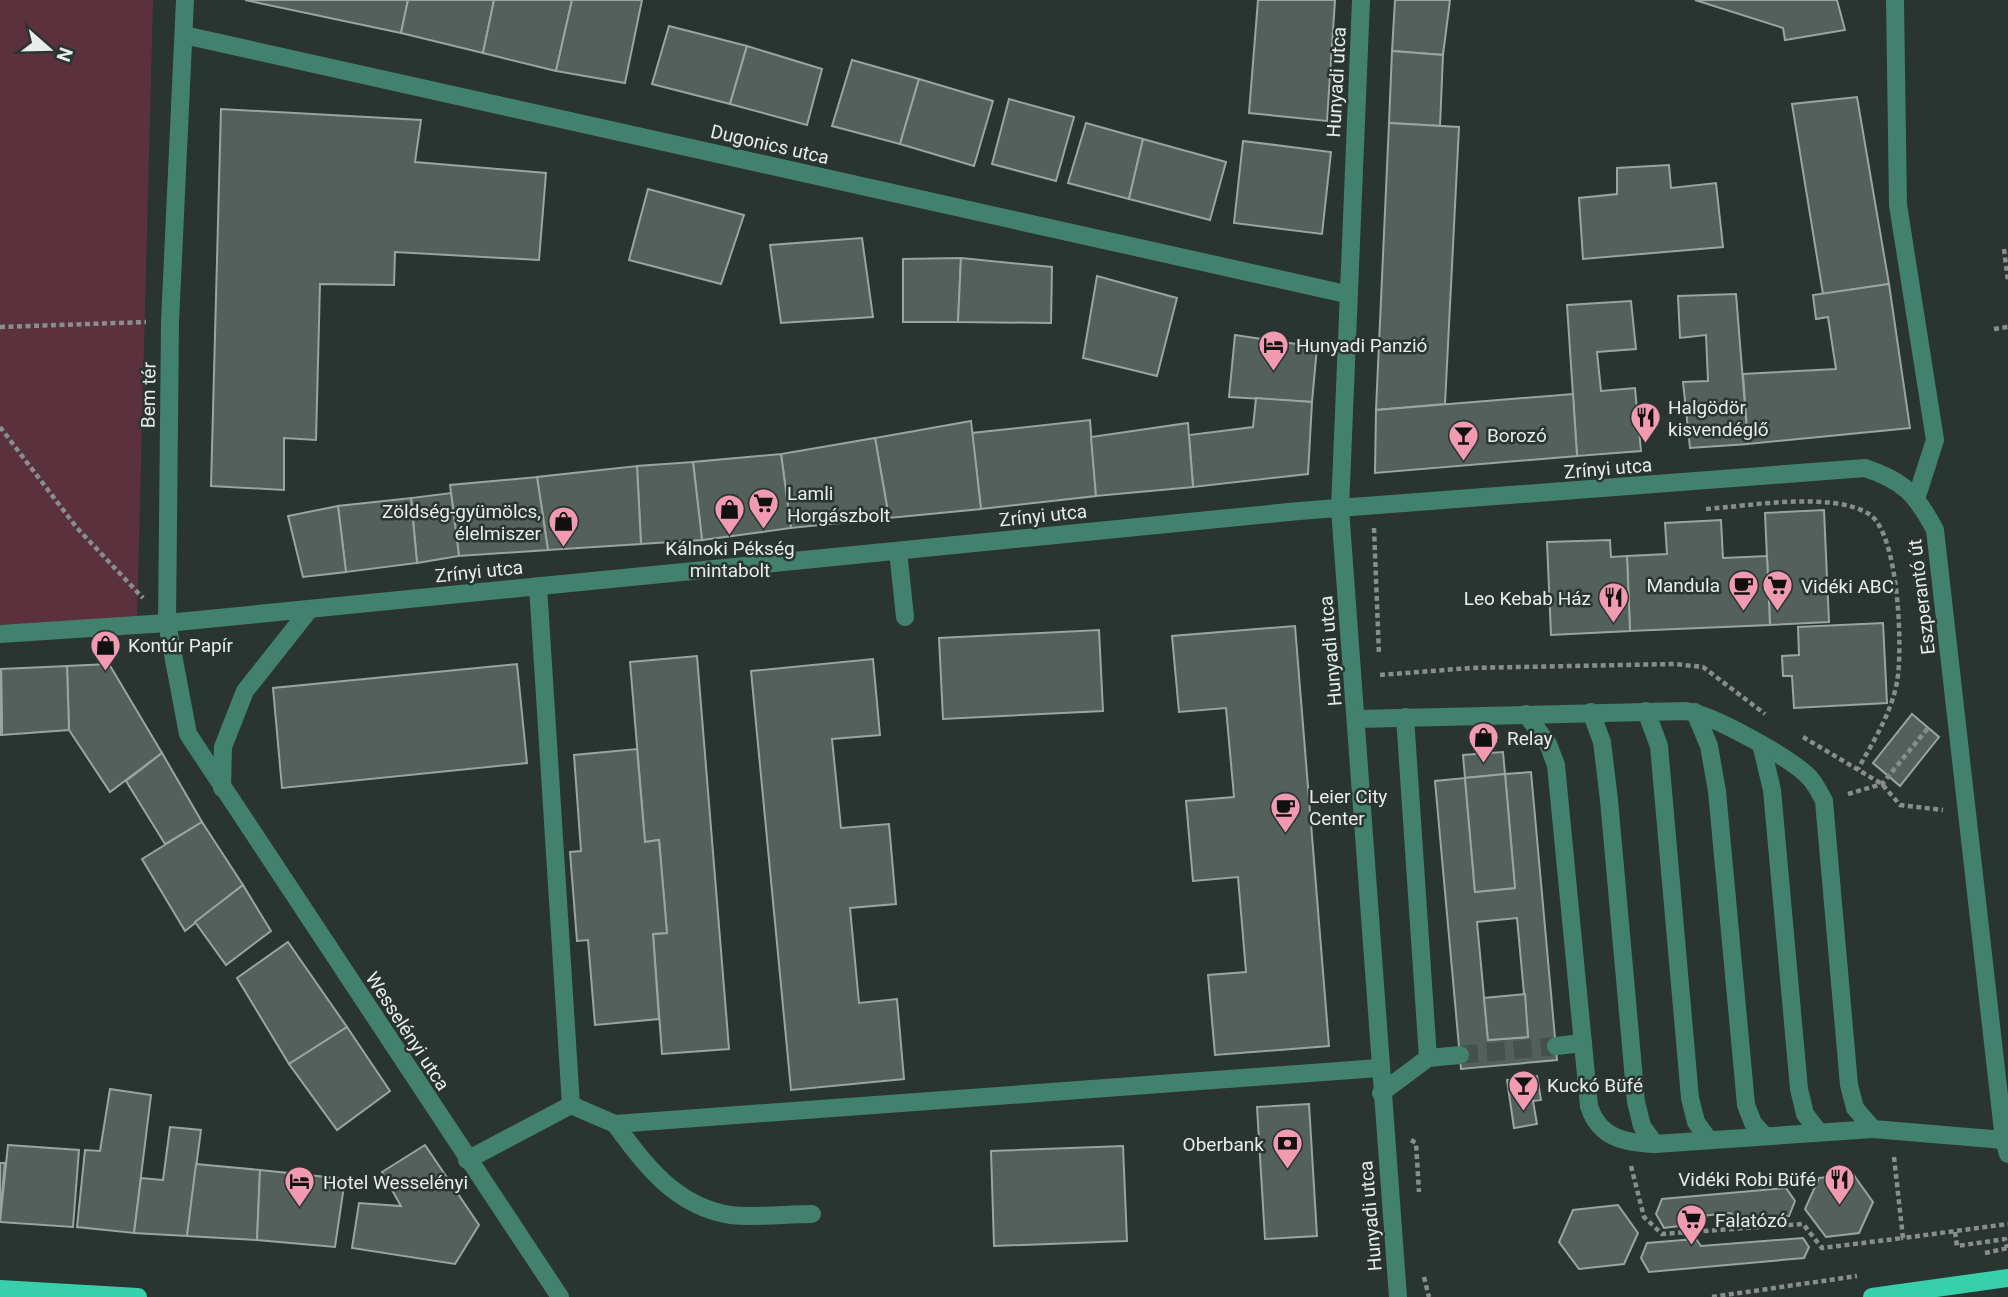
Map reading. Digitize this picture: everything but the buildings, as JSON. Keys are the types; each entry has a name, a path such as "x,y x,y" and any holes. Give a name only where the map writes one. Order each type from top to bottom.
{"main road":[{"path":"1872,1297 2008,1278"},
{"path":"0,1290 138,1297"}],"street":[{"name":"Bem tér","path":"167,623 170,322 185,0"},
{"name":"Hunyadi utca","path":"1362,0 1346,294 1340,509 1357,719 1379,1068 1398,1297"},
{"path":"1895,0 1898,205 1935,440 1917,496"},
{"name":"Dugonics utca","path":"184,35 1346,294"},
{"name":"Zrínyi utca","path":"167,623 1340,509 1865,468 1890,476 1917,496"},
{"name":"Eszperantó út","path":"1917,496 1935,530 2006,1147"},
{"path":"898,551 905,617"},
{"path":"538,586 571,1105"},
{"path":"222,788 223,747 245,691 310,609"},
{"path":"0,634 167,623"},
{"name":"Wesselényi utca","path":"167,623 188,734 560,1297"},
{"path":"1357,719 1646,710 1695,712 1796,766 1811,779 1824,802 1849,1085 1856,1108 1873,1129"},
{"path":"1646,710 1659,746 1690,1098 1696,1122 1708,1139"},
{"path":"1591,712 1602,742 1609,800 1636,1102 1642,1126 1655,1144"},
{"path":"1695,712 1709,746 1717,791 1746,1105 1754,1123 1764,1135"},
{"path":"1526,714 1548,744 1558,775 1583,1043 1593,1119 1601,1130 1624,1141 1655,1144 1873,1129 2006,1147"},
{"path":"1405,717 1428,1058"},
{"path":"1762,748 1772,790 1798,1089 1805,1114 1818,1131"},
{"path":"1556,1046 1583,1043"},
{"path":"1381,1093 1428,1058 1460,1055"},
{"path":"615,1125 1379,1068"},
{"path":"571,1105 615,1125 648,1169 678,1196 730,1215 812,1214"},
{"path":"467,1160 571,1105"}],"path":[{"path":"2004,249 2008,281"},
{"path":"0,327 170,322"},
{"path":"1994,329 2008,327"},
{"path":"0,427 77,528 167,623"},
{"path":"1696,509 1832,502 1869,514 1881,528 1899,598 1897,681 1885,721 1858,769"},
{"path":"1374,506 1380,677 1470,668"},
{"path":"1928,728 1882,783 1900,805 1968,813"},
{"path":"1891,1131 1903,1238"},
{"path":"1624,1141 1644,1217 1662,1234 1803,1224 1822,1248 2008,1224"},
{"path":"1955,1232 1958,1246 2005,1239 2007,1248"}],"shaded area":[{"path":"0,0 153,0 137,619 0,625"}],"tunnel":[{"path":"1460,1055 1556,1046"}],"place":[{"name":"Hunyadi Panzió","path":"1273,372"},
{"name":"Halgödör kisvendéglő","path":"1645,445"},
{"name":"Borozó","path":"1464,462"},
{"name":"Lamli Horgászbolt","path":"764,531"},
{"name":"Kálnoki Pékség mintabolt","path":"730,536"},
{"name":"Zöldség-gyümölcs, élelmiszer","path":"564,549"},
{"name":"Mandula","path":"1743,612"},
{"name":"Vidéki ABC","path":"1778,613"},
{"name":"Leo Kebab Ház","path":"1614,625"},
{"name":"Kontúr Papír","path":"105,672"},
{"name":"Relay","path":"1484,765"},
{"name":"Leier City Center","path":"1286,834"},
{"name":"Kuckó Büfé","path":"1524,1112"},
{"name":"Oberbank","path":"1287,1171"},
{"name":"Vidéki Robi Büfé","path":"1839,1206"},
{"name":"Hotel Wesselényi","path":"300,1209"},
{"name":"Falatózó","path":"1692,1247"}]}
